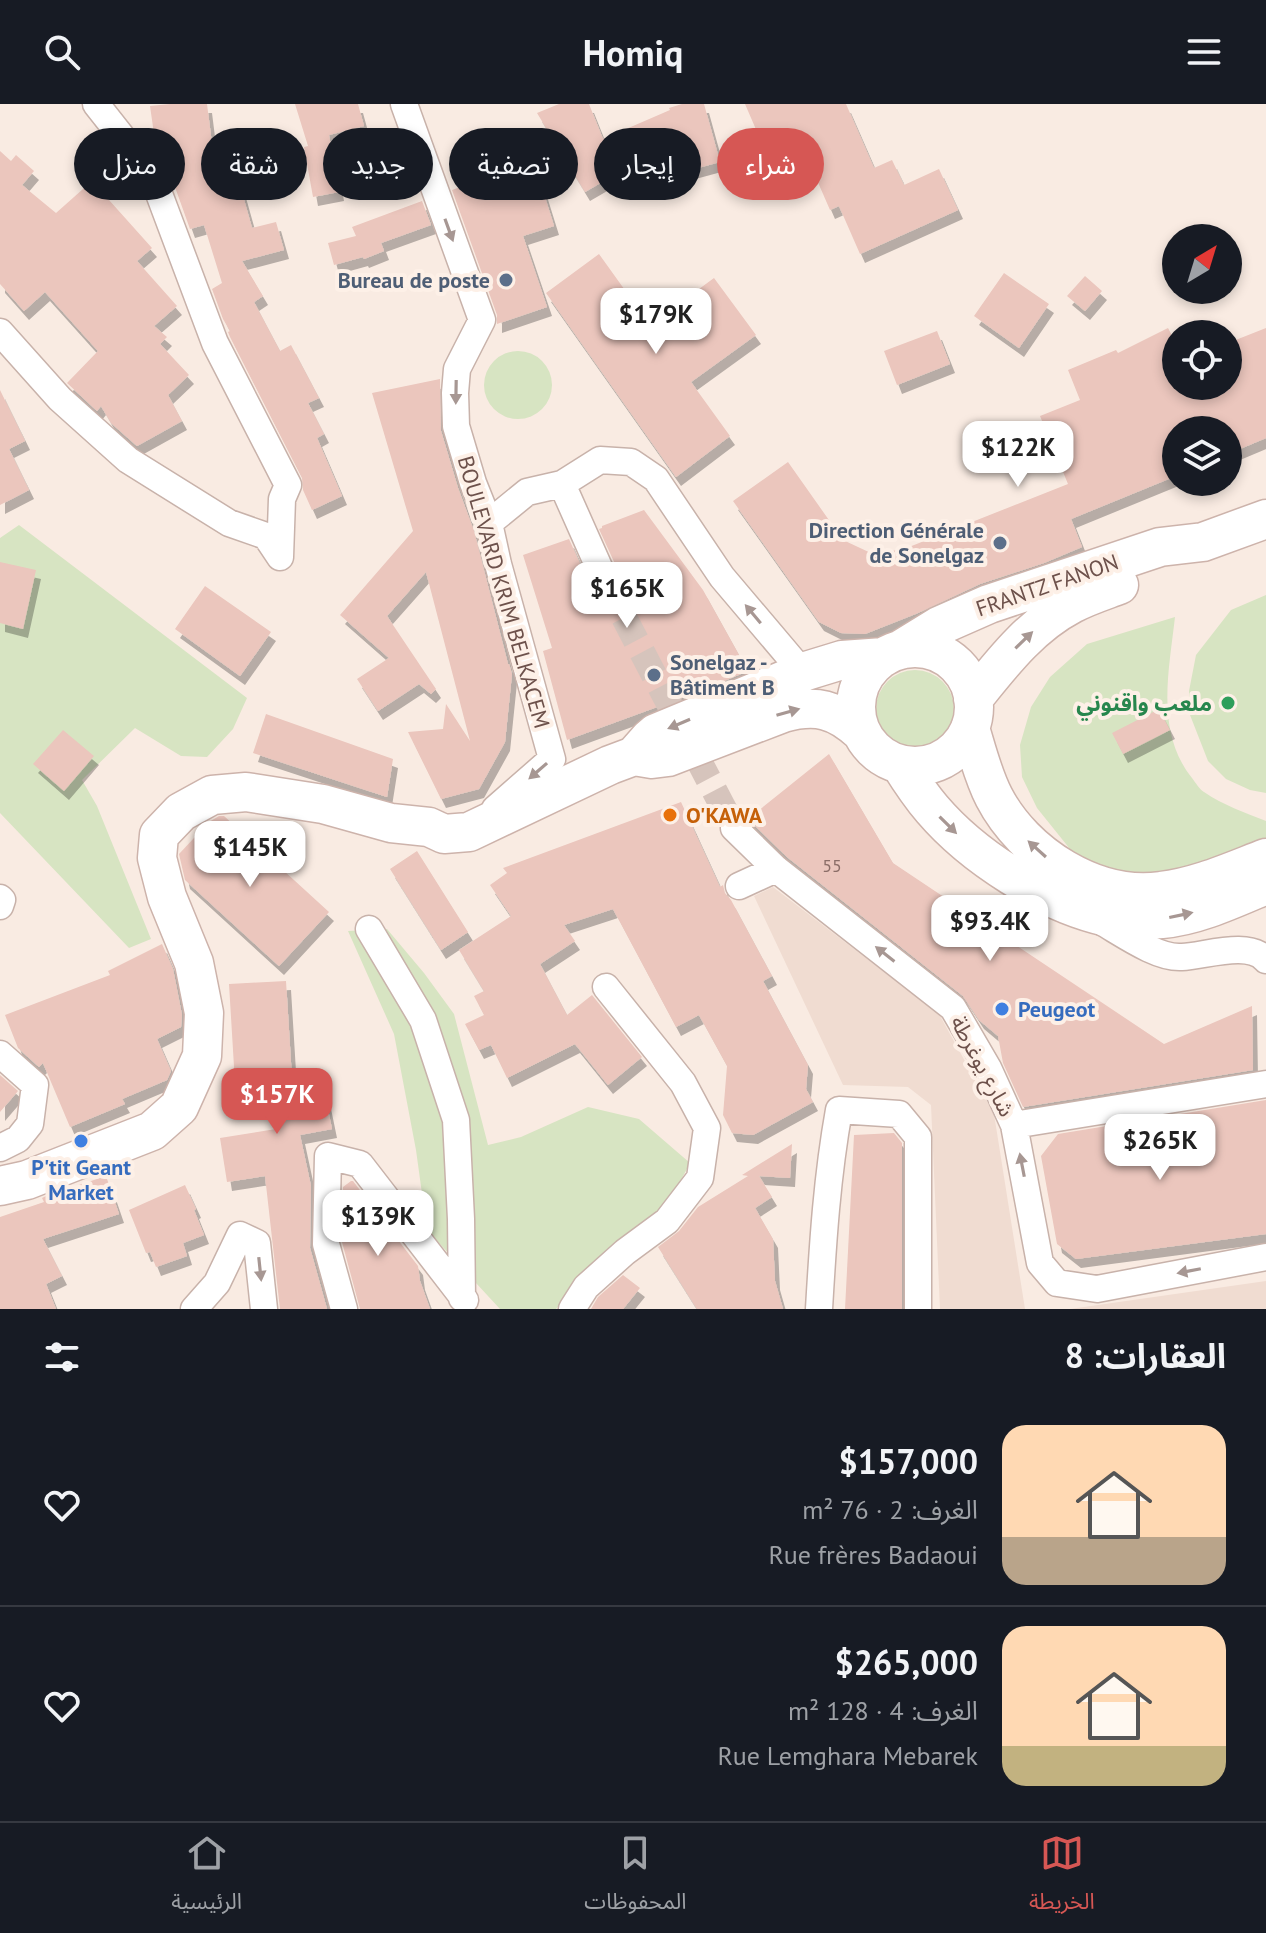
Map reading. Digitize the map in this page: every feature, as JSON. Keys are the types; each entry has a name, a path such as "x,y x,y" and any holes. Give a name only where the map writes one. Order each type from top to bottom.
{"main road":[{"name":"FRANTZ FANON","path":"972,714 1021,641 1052,616 1073,603 1165,566 1203,542 1266,519"},
{"name":"FRANTZ FANON","path":"892,653 939,626 989,604 1160,547 1203,542"},
{"path":"0,1186 27,1180 152,1131 179,1107 202,1056 204,1013 194,963 167,897 157,858 159,835 181,812 212,795 246,792 323,804 391,823 429,827 444,834 469,832 634,756 656,733 806,671 842,660 916,648 933,651 960,669 969,683 982,767 995,799 1020,833 1042,855 1074,875 1104,887 1131,893 1160,892 1188,886 1266,858"},
{"path":"861,732 856,705 858,690 873,666 892,653"},
{"path":"634,756 652,759 668,757 783,713 800,708 818,708 849,721 877,753 888,760 918,766 934,763 962,743 972,714"},
{"path":"900,764 933,810 966,843 1006,872 1075,907 1108,917 1165,919 1194,913 1266,885"}],"street":[{"path":"0,332 60,399 128,460 229,523 266,536 280,557 282,499 288,485 215,343 152,175 96,104"},
{"name":"BOULEVARD KRIM BELKACEM","path":"404,104 482,320 457,369 456,426 489,523 552,759 469,832"},
{"path":"489,523 527,492 562,484 600,460 631,462 656,479 722,577 794,662 806,671"},
{"path":"562,484 606,583"},
{"name":"شارع يوغرطة","path":"734,828 776,869 953,1008 988,1068 1014,1125 1040,1263 1057,1283 1097,1289 1266,1257"},
{"path":"739,886 776,869"},
{"path":"0,898 0,906"},
{"path":"1075,907 1163,955 1178,958 1242,950 1253,951 1266,960"},
{"path":"369,929 423,1020 456,1120 468,1303"},
{"path":"572,1309 586,1287 625,1252 667,1221 700,1178 707,1128 683,1083 606,987"},
{"path":"0,1054 35,1085 30,1124 18,1139 0,1148"},
{"path":"1014,1125 1266,1084"},
{"path":"819,1309 829,1163 839,1110 899,1114 918,1137 918,1309"},
{"path":"344,1309 326,1244 328,1156 360,1164 468,1303"},
{"path":"194,1309 217,1283 240,1235 257,1243 264,1309"}],"shaded area":[{"path":"773,887 939,1014 994,1114 1025,1309 940,1309 931,1105 908,1087 843,1085 754,896"},
{"path":"1266,1281 1266,1309 1070,1309"}],"green space":[{"path":"518,351 542,361 552,385 542,409 518,419 494,409 484,385 494,361"},
{"path":"19,525 247,698 233,729 207,757 181,756 135,728 82,780 97,806 151,939 129,948 0,813 0,538"},
{"name":"ملعب واقنوني","path":"1266,595 1266,793 1250,790 1226,779 1208,761 1190,715 1189,691 1196,655 1231,610"},
{"path":"1175,617 1167,700 1173,741 1180,760 1202,791 1266,821 1266,841 1155,886 1115,874 1074,854 1037,808 1022,777 1020,745 1031,707 1050,677 1087,644"},
{"path":"915,670 930,673 947,687 954,709 951,724 937,741 915,748 900,745 883,731 876,709 879,694 893,677"},
{"path":"387,929 454,1014 488,1145 521,1137 588,1107 639,1119 690,1163 660,1220 602,1256 556,1309 500,1309 427,1230 416,1150 394,1034 348,931"}],"building":[{"path":"207,104 210,128 201,128 201,200 244,200 252,228 276,222 284,250 242,261 263,296 254,302 280,351 291,345 319,398 308,403 324,434 317,438 342,496 312,510 303,490 302,478 223,319 212,289 222,283 204,225 190,229 180,200 185,200 185,128 153,128 150,106"},
{"path":"295,104 358,104 364,126 323,128 323,195 313,197 307,164 307,128 302,128"},
{"path":"559,104 589,104 599,128 594,128 594,187 585,192 578,180 578,128 546,128 537,113"},
{"path":"682,104 704,104 717,151 717,163 701,167 701,128 628,128 669,108"},
{"path":"745,104 846,104 874,168 892,160 904,185 939,169 958,210 860,254 839,206 830,210 824,196 824,128 755,128"},
{"path":"0,151 11,161 16,155 34,171 22,185 56,213 74,197 74,200 109,200 152,248 137,261 177,306 154,326 167,337 160,344 189,375 168,395 182,421 137,446 111,423 101,406 97,411 67,383 98,351 45,292 24,311 0,284"},
{"path":"456,200 546,200 554,226 523,236 547,307 497,324 497,315"},
{"path":"422,201 431,225 381,243 384,251 334,265 328,243 356,236 352,227"},
{"path":"599,254 650,325 714,278 756,335 691,382 730,436 676,477 546,293"},
{"path":"1004,273 1049,304 1019,348 974,316"},
{"path":"1085,276 1102,291 1085,311 1067,296"},
{"path":"1266,328 1266,438 1242,448 1242,416 1162,416 1162,482 1071,519 1082,547 980,584 865,634 841,633 819,622 733,501 788,462 843,540 873,554 904,549 1068,484 1040,416 1080,400 1068,370 1116,350 1118,353 1162,331 1162,400 1242,400 1242,337"},
{"path":"937,331 950,364 897,385 884,351"},
{"path":"440,379 441,431 474,531 512,674 505,742 479,789 441,799 408,732 443,729 446,704 470,741 426,572 387,616 436,689 431,694 419,684 378,711 357,679 389,658 340,615 413,531 372,393"},
{"path":"0,390 25,441 9,449 29,490 0,505"},
{"path":"644,510 703,590 748,671 567,740 543,651 552,648 523,555 569,539 592,590 597,596 612,598 619,592 621,577 599,529"},
{"path":"0,562 36,570 23,629 0,623"},
{"path":"205,586 271,632 240,676 175,629"},
{"path":"1159,709 1170,730 1123,754 1112,733"},
{"path":"266,714 393,759 387,797 253,753"},
{"path":"63,730 94,756 64,791 33,764"},
{"path":"829,754 893,863 1164,1044 1252,1006 1253,1070 1023,1107 1003,1063 998,1036 979,1020 963,996 787,857 748,819"},
{"path":"681,802 720,887 723,885 772,976 763,981 808,1065 806,1089 813,1102 753,1135 732,1133 723,1115 727,1066 699,1015 676,1027 613,909 564,925 575,941 540,964 567,1015 592,995 642,1057 608,1085 575,1044 507,1078 491,1045 479,1050 465,1024 484,1015 474,996 484,991 459,950 511,916 490,885 507,873 503,868"},
{"path":"224,816 329,912 279,966 185,880 179,854 209,822"},
{"path":"417,851 468,932 441,950 390,869"},
{"path":"162,944 173,969 182,1015 181,1027 157,1039 171,1071 167,1080 122,1099 125,1104 70,1127 43,1063 39,1067 18,1048 5,1015 110,975 108,971"},
{"path":"286,981 293,1095 324,1090 332,1129 300,1135 311,1186 310,1248 327,1309 280,1309 265,1176 227,1182 220,1138 276,1129 267,1082 235,1083 229,984"},
{"path":"0,1075 18,1091 0,1112"},
{"path":"1266,1100 1266,1234 1076,1259 1057,1244 1041,1156 1058,1134"},
{"path":"894,1133 902,1143 902,1309 845,1309 854,1135"},
{"path":"792,1144 790,1178 759,1176 772,1197 755,1208 773,1239 775,1281 783,1309 697,1309 658,1247 679,1231 698,1207"},
{"path":"106,1176 119,1214 43,1239 62,1276 46,1284 56,1309 0,1309 0,1217 44,1202 42,1198 46,1196"},
{"path":"351,1181 418,1266 430,1309 360,1309 342,1242 343,1187"},
{"path":"185,1185 204,1235 183,1243 187,1256 156,1267 150,1252 146,1253 129,1210"},
{"path":"623,1275 640,1288 623,1309 591,1309 598,1297"}],"tunnel":[{"path":"606,583 734,828"}],"place":[{"name":"Bureau de poste","path":"506,280"},
{"name":"Direction Générale de Sonelgaz","path":"1000,543"},
{"name":"Sonelgaz - Bâtiment B","path":"654,675"},
{"name":"ملعب واقنوني","path":"1228,703"},
{"name":"O'KAWA","path":"670,815"},
{"name":"Peugeot","path":"1002,1009"},
{"name":"P'tit Geant Market","path":"81,1141"}]}
